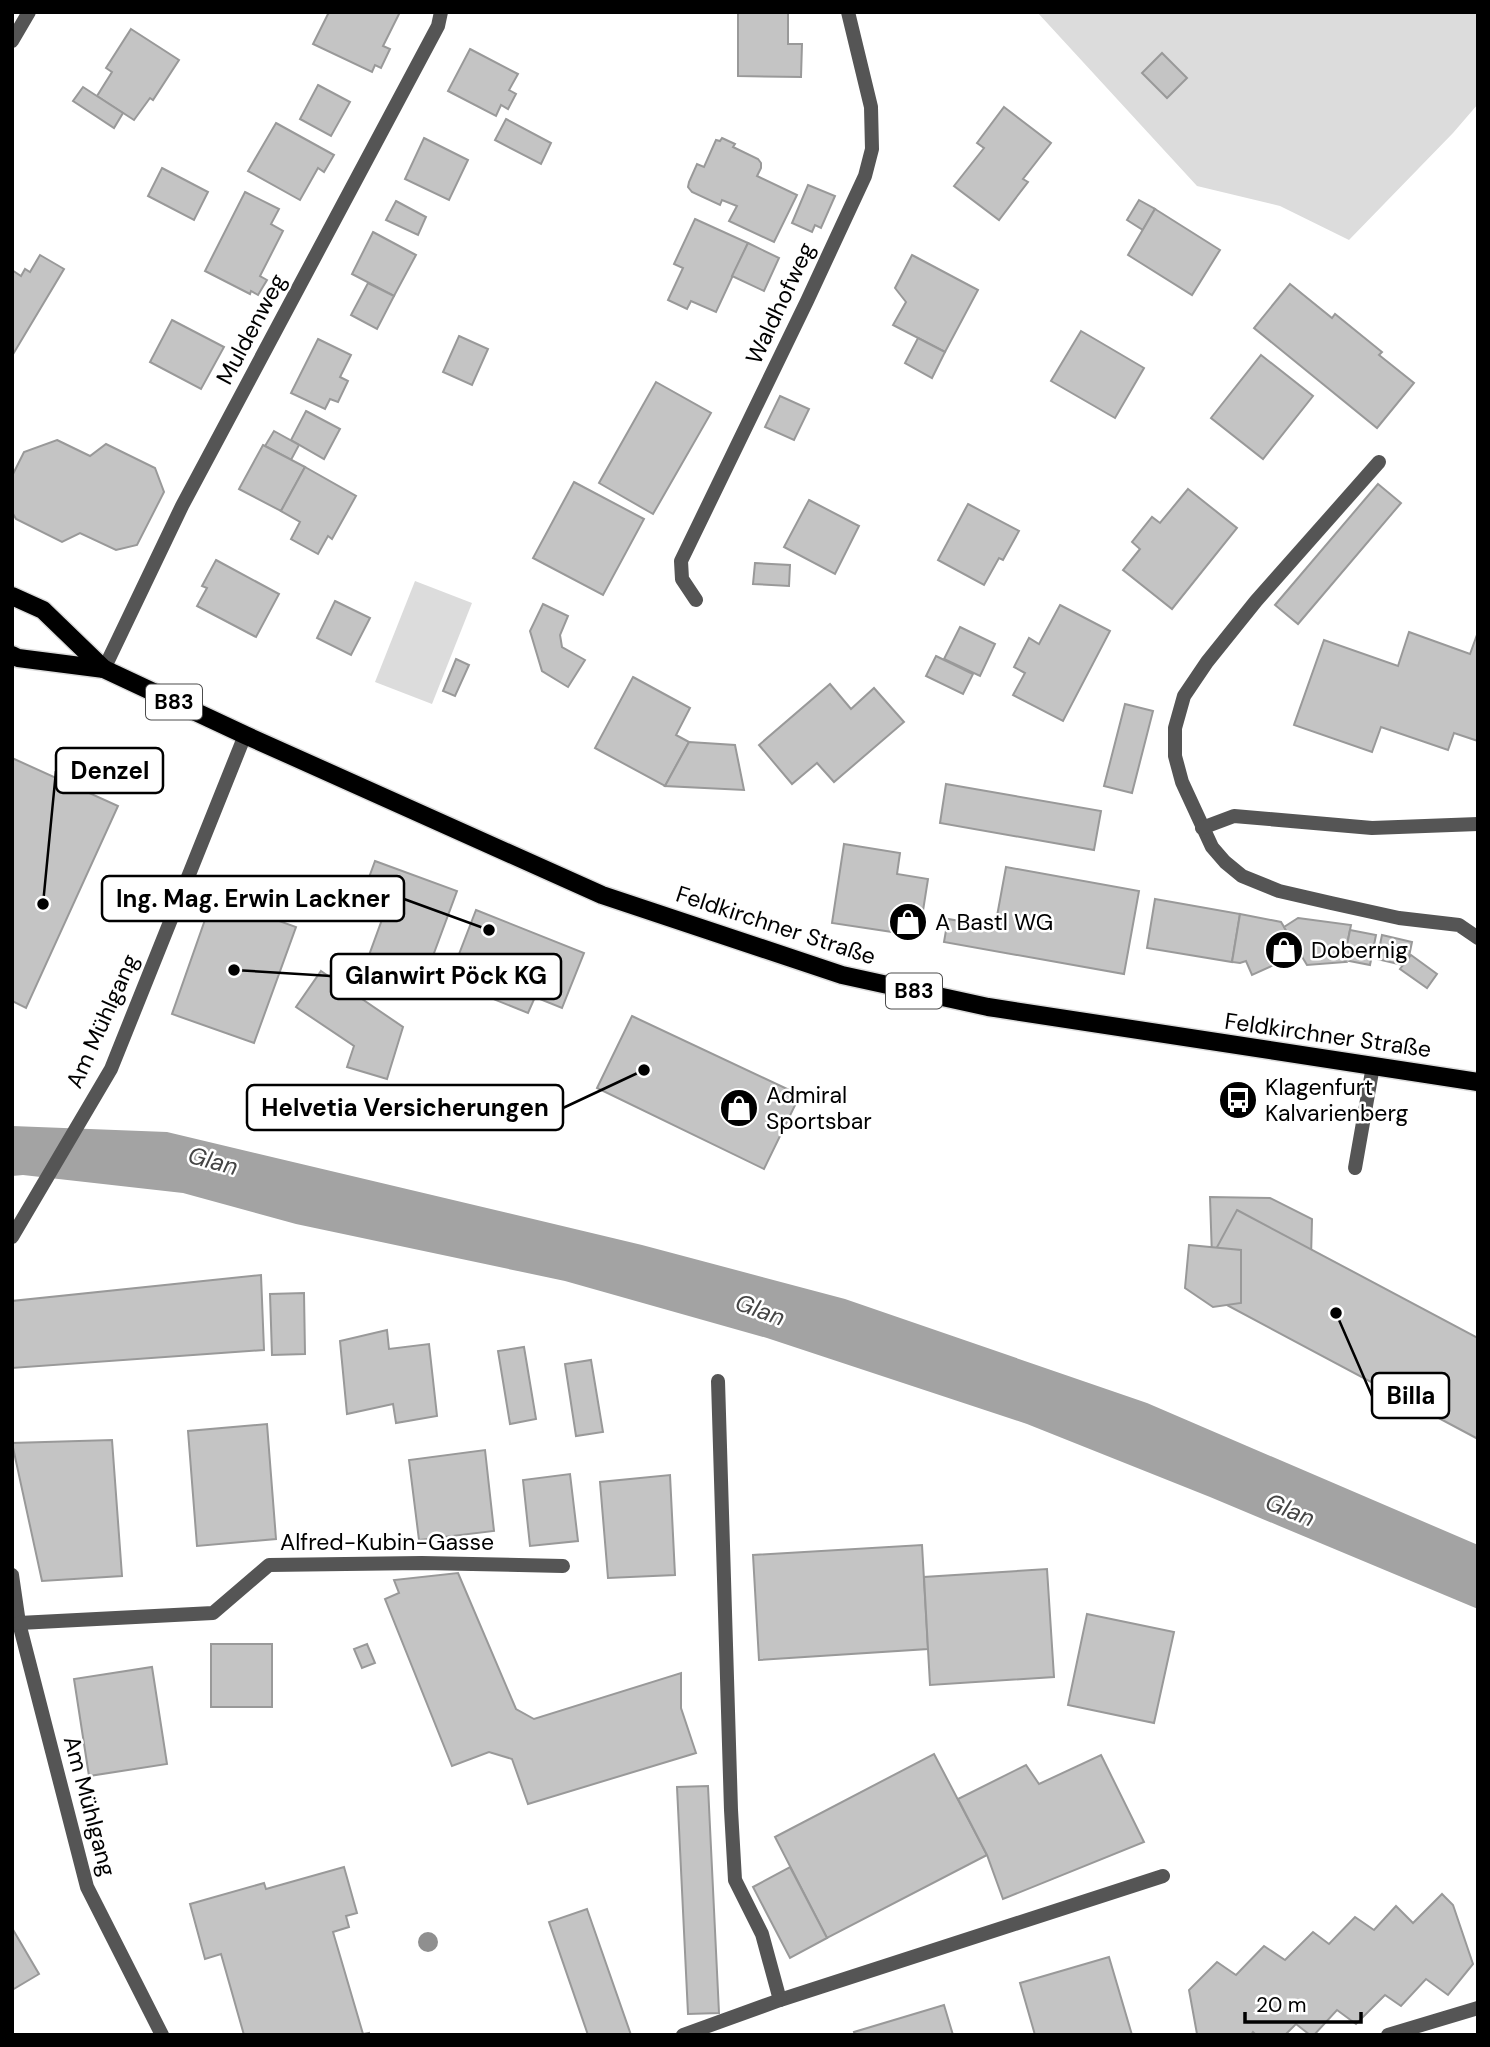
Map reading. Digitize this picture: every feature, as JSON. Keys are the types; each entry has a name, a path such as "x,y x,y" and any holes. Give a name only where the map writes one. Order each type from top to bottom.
{"main road":[{"name":"Feldkirchner Straße","path":"12,596 43,610 104,669"},
{"name":"Feldkirchner Straße","path":"12,655 104,669 602,895 842,975 988,1007 1478,1082"}],"street":[{"path":"12,41 29,12"},
{"name":"Muldenweg","path":"104,669 183,506 438,26 441,12"},
{"name":"Waldhofweg","path":"696,600 682,579 681,561 865,176 872,149 871,107 848,12"},
{"path":"1379,462 1256,601 1184,696 1175,728 1175,755 1182,782 1202,828 1225,862 1242,876 1279,891 1399,918 1460,925 1478,938"},
{"name":"Am Mühlgang","path":"12,1237 111,1069 245,735"},
{"path":"1202,828 1234,816 1372,828 1478,824"},
{"path":"1355,1168 1373,1066"},
{"path":"718,1381 735,1880 762,1934 780,2000"},
{"name":"Alfred-Kubin-Gasse","path":"19,1623 213,1613 269,1565 422,1563 564,1566"},
{"name":"Am Mühlgang","path":"12,1576 19,1623 87,1887 162,2035"},
{"path":"682,2035 780,2000 1163,1875"},
{"path":"1388,2035 1478,2008"}],"shaded area":[{"path":"1037,12 1478,12 1478,104 1349,240 1280,206 1197,186"},
{"path":"415,581 472,603 432,704 375,682"}],"water":[{"name":"Glan","path":"12,1126 167,1132 642,1245 845,1299 1147,1403 1478,1545 1478,1609 1027,1424 767,1338 565,1281 296,1224 183,1193 12,1176"}],"building":[{"path":"329,12 400,12 383,46 390,49 381,68 375,65 372,72 313,44"},
{"path":"738,12 788,12 788,44 802,44 801,77 738,76"},
{"path":"131,29 179,60 153,100 150,98 134,120 97,96 112,72 106,68"},
{"path":"470,49 518,74 509,90 516,94 508,109 501,105 496,116 448,91"},
{"path":"1162,53 1187,78 1167,98 1142,73"},
{"path":"318,85 350,102 331,136 300,119"},
{"path":"83,87 123,113 114,128 73,101"},
{"path":"1004,107 1051,143 1023,179 1028,182 999,220 954,186 984,148 977,143"},
{"path":"506,119 551,143 541,164 495,140"},
{"path":"276,123 334,155 324,172 318,168 300,200 248,171"},
{"path":"424,138 468,160 449,200 405,179"},
{"path":"722,138 735,144 733,147 758,159 761,168 757,176 797,195 774,242 729,221 737,206 722,200 720,205 692,192 688,187 697,164 704,167 716,140 720,141"},
{"path":"162,168 208,192 194,220 148,196"},
{"path":"808,185 835,196 821,228 815,225 812,232 792,223"},
{"path":"245,192 279,209 271,224 283,231 260,276 267,280 258,295 251,291 250,294 205,271"},
{"path":"1139,200 1155,209 1143,230 1127,220"},
{"path":"396,201 426,217 418,235 386,220"},
{"path":"1155,209 1220,250 1192,295 1128,255"},
{"path":"695,219 748,243 716,312 691,301 687,309 668,300 683,268 674,264"},
{"path":"373,232 416,255 394,296 352,274"},
{"path":"748,243 779,258 764,291 732,276"},
{"path":"40,255 64,269 12,356 12,270 21,276 25,269 30,272"},
{"path":"912,255 978,290 945,352 893,325 906,302 895,288"},
{"path":"368,283 394,296 377,329 351,315"},
{"path":"1290,284 1332,318 1335,314 1382,352 1379,355 1414,383 1377,428 1254,328"},
{"path":"172,320 224,347 201,389 150,362"},
{"path":"1081,331 1144,368 1115,418 1051,381"},
{"path":"459,336 488,349 472,385 443,372"},
{"path":"918,338 945,352 932,378 905,363"},
{"path":"318,339 351,355 340,377 348,381 338,402 330,399 325,409 291,393"},
{"path":"1261,355 1313,396 1263,459 1211,418"},
{"path":"656,382 711,413 653,514 599,483"},
{"path":"780,396 809,409 794,440 765,427"},
{"path":"306,411 340,429 324,459 291,440"},
{"path":"274,431 299,445 291,460 265,446"},
{"path":"57,440 90,456 106,444 155,468 164,492 137,545 116,550 80,533 62,542 16,519 12,512 12,476 24,452"},
{"path":"263,445 305,467 281,511 239,489"},
{"path":"305,467 356,496 332,539 328,536 318,554 291,539 300,522 281,511"},
{"path":"574,482 644,519 603,595 533,558"},
{"path":"1378,484 1401,503 1298,624 1275,605"},
{"path":"1188,489 1237,528 1172,609 1123,570 1140,549 1132,542 1152,517 1160,523"},
{"path":"809,500 859,526 835,574 784,547"},
{"path":"968,504 1019,531 1003,560 999,558 984,585 938,560"},
{"path":"216,560 279,594 256,637 197,606 207,588 202,586"},
{"path":"755,563 790,565 789,586 753,584"},
{"path":"335,601 370,618 351,655 317,638"},
{"path":"543,604 568,616 560,635 562,647 585,660 568,687 542,671 530,631"},
{"path":"1060,605 1110,631 1063,721 1013,695 1025,673 1014,667 1029,638 1039,644"},
{"path":"960,627 995,644 980,676 944,659"},
{"path":"1409,632 1470,654 1478,632 1478,741 1454,733 1448,750 1381,727 1372,752 1294,725 1324,640 1398,666"},
{"path":"936,656 973,674 963,694 926,676"},
{"path":"456,659 469,665 455,696 443,691"},
{"path":"633,677 690,708 676,735 689,742 665,786 595,748"},
{"path":"830,684 851,709 874,688 904,722 834,782 817,763 792,784 759,745"},
{"path":"1125,704 1153,711 1132,793 1104,786"},
{"path":"689,742 735,745 744,790 665,786"},
{"path":"12,758 118,806 26,1008 12,1001"},
{"path":"946,784 1101,811 1094,850 940,823"},
{"path":"844,844 900,853 897,874 928,879 919,936 832,923"},
{"path":"375,861 457,891 424,980 368,958 384,914 359,905"},
{"path":"1006,867 1139,891 1124,974 944,942 948,919 995,927"},
{"path":"213,897 296,927 254,1043 172,1014"},
{"path":"1155,899 1240,914 1232,962 1147,948"},
{"path":"476,910 584,953 562,1008 535,997 528,1013 476,992 483,973 456,962"},
{"path":"1240,914 1281,922 1300,953 1252,975 1246,961 1232,962"},
{"path":"1298,918 1351,925 1344,960 1346,962 1307,965 1284,927"},
{"path":"1350,930 1376,935 1370,965 1344,960"},
{"path":"1382,935 1412,942 1407,966 1377,959"},
{"path":"1411,955 1437,974 1427,988 1400,969"},
{"path":"321,971 403,1027 387,1079 347,1067 354,1046 296,1007"},
{"path":"632,1016 800,1095 764,1169 597,1088"},
{"path":"1210,1197 1270,1198 1312,1219 1311,1258 1212,1257"},
{"path":"1237,1210 1478,1338 1478,1439 1195,1288"},
{"path":"1189,1245 1241,1250 1241,1303 1213,1307 1185,1288"},
{"path":"261,1275 264,1350 12,1368 12,1301"},
{"path":"304,1293 305,1354 272,1355 270,1294"},
{"path":"387,1330 389,1349 429,1344 437,1416 396,1423 393,1404 347,1414 340,1341"},
{"path":"524,1347 536,1419 510,1424 498,1351"},
{"path":"591,1360 603,1432 576,1436 565,1364"},
{"path":"267,1424 276,1539 197,1546 188,1431"},
{"path":"112,1440 122,1576 42,1581 12,1443"},
{"path":"485,1450 494,1531 419,1540 409,1460"},
{"path":"570,1474 578,1541 530,1546 523,1480"},
{"path":"670,1475 675,1575 608,1578 600,1482"},
{"path":"922,1545 928,1649 759,1660 753,1555"},
{"path":"1047,1569 1054,1677 930,1685 924,1577"},
{"path":"458,1573 516,1709 534,1719 681,1673 681,1708 696,1753 528,1804 512,1759 489,1752 452,1766 385,1599 399,1593 394,1580"},
{"path":"1087,1614 1174,1632 1154,1723 1068,1705"},
{"path":"211,1644 272,1644 272,1707 211,1707"},
{"path":"367,1644 375,1663 362,1668 354,1649"},
{"path":"152,1667 167,1764 89,1776 74,1679"},
{"path":"934,1754 987,1855 827,1938 775,1837"},
{"path":"1101,1755 1144,1842 1003,1899 987,1855 958,1799 1026,1765 1039,1784"},
{"path":"708,1786 719,2013 688,2014 677,1787"},
{"path":"344,1867 357,1913 346,1916 349,1927 333,1932 363,2034 369,2035 244,2035 221,1954 205,1959 190,1904 264,1883 266,1889"},
{"path":"790,1867 827,1938 790,1958 753,1887"},
{"path":"1442,1894 1453,1905 1473,1964 1448,1995 1426,1979 1401,2006 1385,1995 1356,2024 1337,2010 1314,2035 1296,2024 1285,2035 1256,2035 1253,2032 1251,2035 1197,2034 1189,1990 1217,1962 1236,1975 1264,1946 1285,1960 1313,1932 1329,1944 1355,1917 1374,1930 1396,1906 1413,1923"},
{"path":"587,1909 631,2035 588,2035 549,1922"},
{"path":"12,1928 39,1974 12,1990"},
{"path":"1109,1957 1132,2035 1035,2035 1020,1983"},
{"path":"944,2005 953,2035 855,2035 854,2032"}],"place":[{"name":"Denzel","path":"43,904"},
{"name":"A Bastl WG","path":"908,922"},
{"name":"Ing. Mag. Erwin Lackner","path":"489,930"},
{"name":"Dobernig","path":"1284,950"},
{"name":"Glanwirt Pöck KG","path":"234,970"},
{"name":"Helvetia Versicherungen","path":"644,1070"},
{"name":"Klagenfurt Kalvarienberg","path":"1238,1100"},
{"name":"Admiral Sportsbar","path":"739,1108"},
{"name":"Billa","path":"1336,1313"}]}
